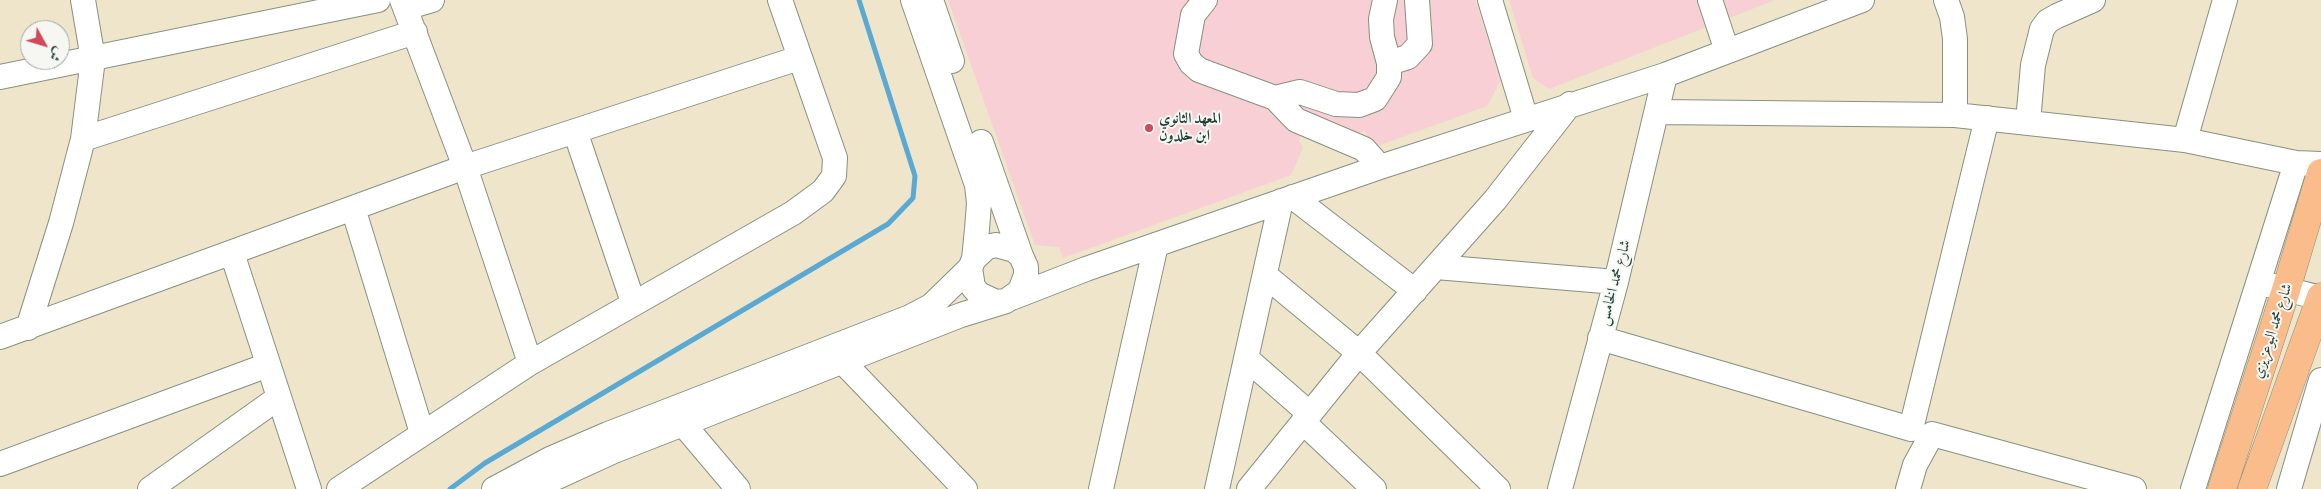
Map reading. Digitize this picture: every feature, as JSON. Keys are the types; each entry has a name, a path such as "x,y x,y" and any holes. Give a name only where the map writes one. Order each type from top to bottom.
{"main road":[{"name":"شارع محمد البوعزيزي","path":"2222,489 2286,290 2321,173"},
{"path":"2252,489 2321,298"}],"street":[{"path":"28,328 61,223 83,139 93,59 83,0"},
{"path":"0,77 378,0"},
{"path":"432,0 403,4 465,167 530,363"},
{"path":"339,489 530,363 633,302 793,213 814,198 830,183 836,170 832,145 799,58 780,0"},
{"path":"913,0 977,185 979,203 972,264 973,287 979,294 996,302 1010,299 1020,291 1026,275 1022,258 931,0"},
{"path":"1205,0 1193,16 1186,54 1191,63 1199,70 1275,98 1296,120 1364,149 1380,167"},
{"path":"1275,98 1300,92 1336,104 1359,105 1375,98 1389,77 1389,63 1382,37 1381,19 1385,0"},
{"path":"1405,0 1404,3 1417,47"},
{"path":"1389,63 1408,57 1420,44 1421,32 1417,0"},
{"path":"1490,0 1526,119"},
{"path":"1710,0 1727,51"},
{"path":"678,416 842,361 1086,269 1287,199 1570,104 1665,75 1862,0"},
{"path":"1946,0 1952,17 1955,39 1955,115"},
{"path":"2028,122 2033,65 2042,29 2048,21 2093,0"},
{"path":"2185,140 2225,0"},
{"path":"83,139 415,32"},
{"path":"0,337 465,167 799,58"},
{"name":"شارع محمد الخامس","path":"1560,489 1616,282 1665,75"},
{"path":"1287,199 1266,276 1220,478 1249,489 1359,353 1495,200 1570,104"},
{"path":"1657,112 1955,115 2185,140 2296,164 2321,164"},
{"path":"1908,489 1915,465 1987,118"},
{"path":"575,131 633,302"},
{"path":"2193,489 2296,164"},
{"path":"1287,199 1415,291"},
{"path":"353,208 422,433"},
{"path":"531,489 678,416 932,306 972,264 979,252 996,245 1005,246 1040,269 1048,271 1086,269"},
{"path":"1101,489 1156,245"},
{"path":"232,253 308,489"},
{"path":"1436,267 1616,282"},
{"path":"1266,276 1359,353 1498,489"},
{"path":"2260,282 2321,298"},
{"path":"1600,338 1921,432 2134,489"},
{"path":"1247,359 1307,418 1374,489"},
{"path":"842,361 965,489"},
{"path":"0,464 268,365"},
{"path":"2289,489 2321,380"},
{"path":"150,489 278,398"},
{"path":"678,416 738,489"},
{"path":"494,489 561,474"}],"shaded area":[{"name":"المعهد الثانوي ابن خلدون","path":"948,0 1475,0 1501,80 1487,106 1372,148 1365,131 1345,137 1342,125 1309,114 1299,140 1303,148 1291,175 1063,258 1059,247 1035,245"},
{"path":"1509,0 1775,0 1549,89 1533,78"}],"waterway":[{"path":"450,489 485,463 888,224 913,198 915,176 859,0"}],"place":[{"name":"المعهد الثانوي ابن خلدون","path":"1149,128"}]}
